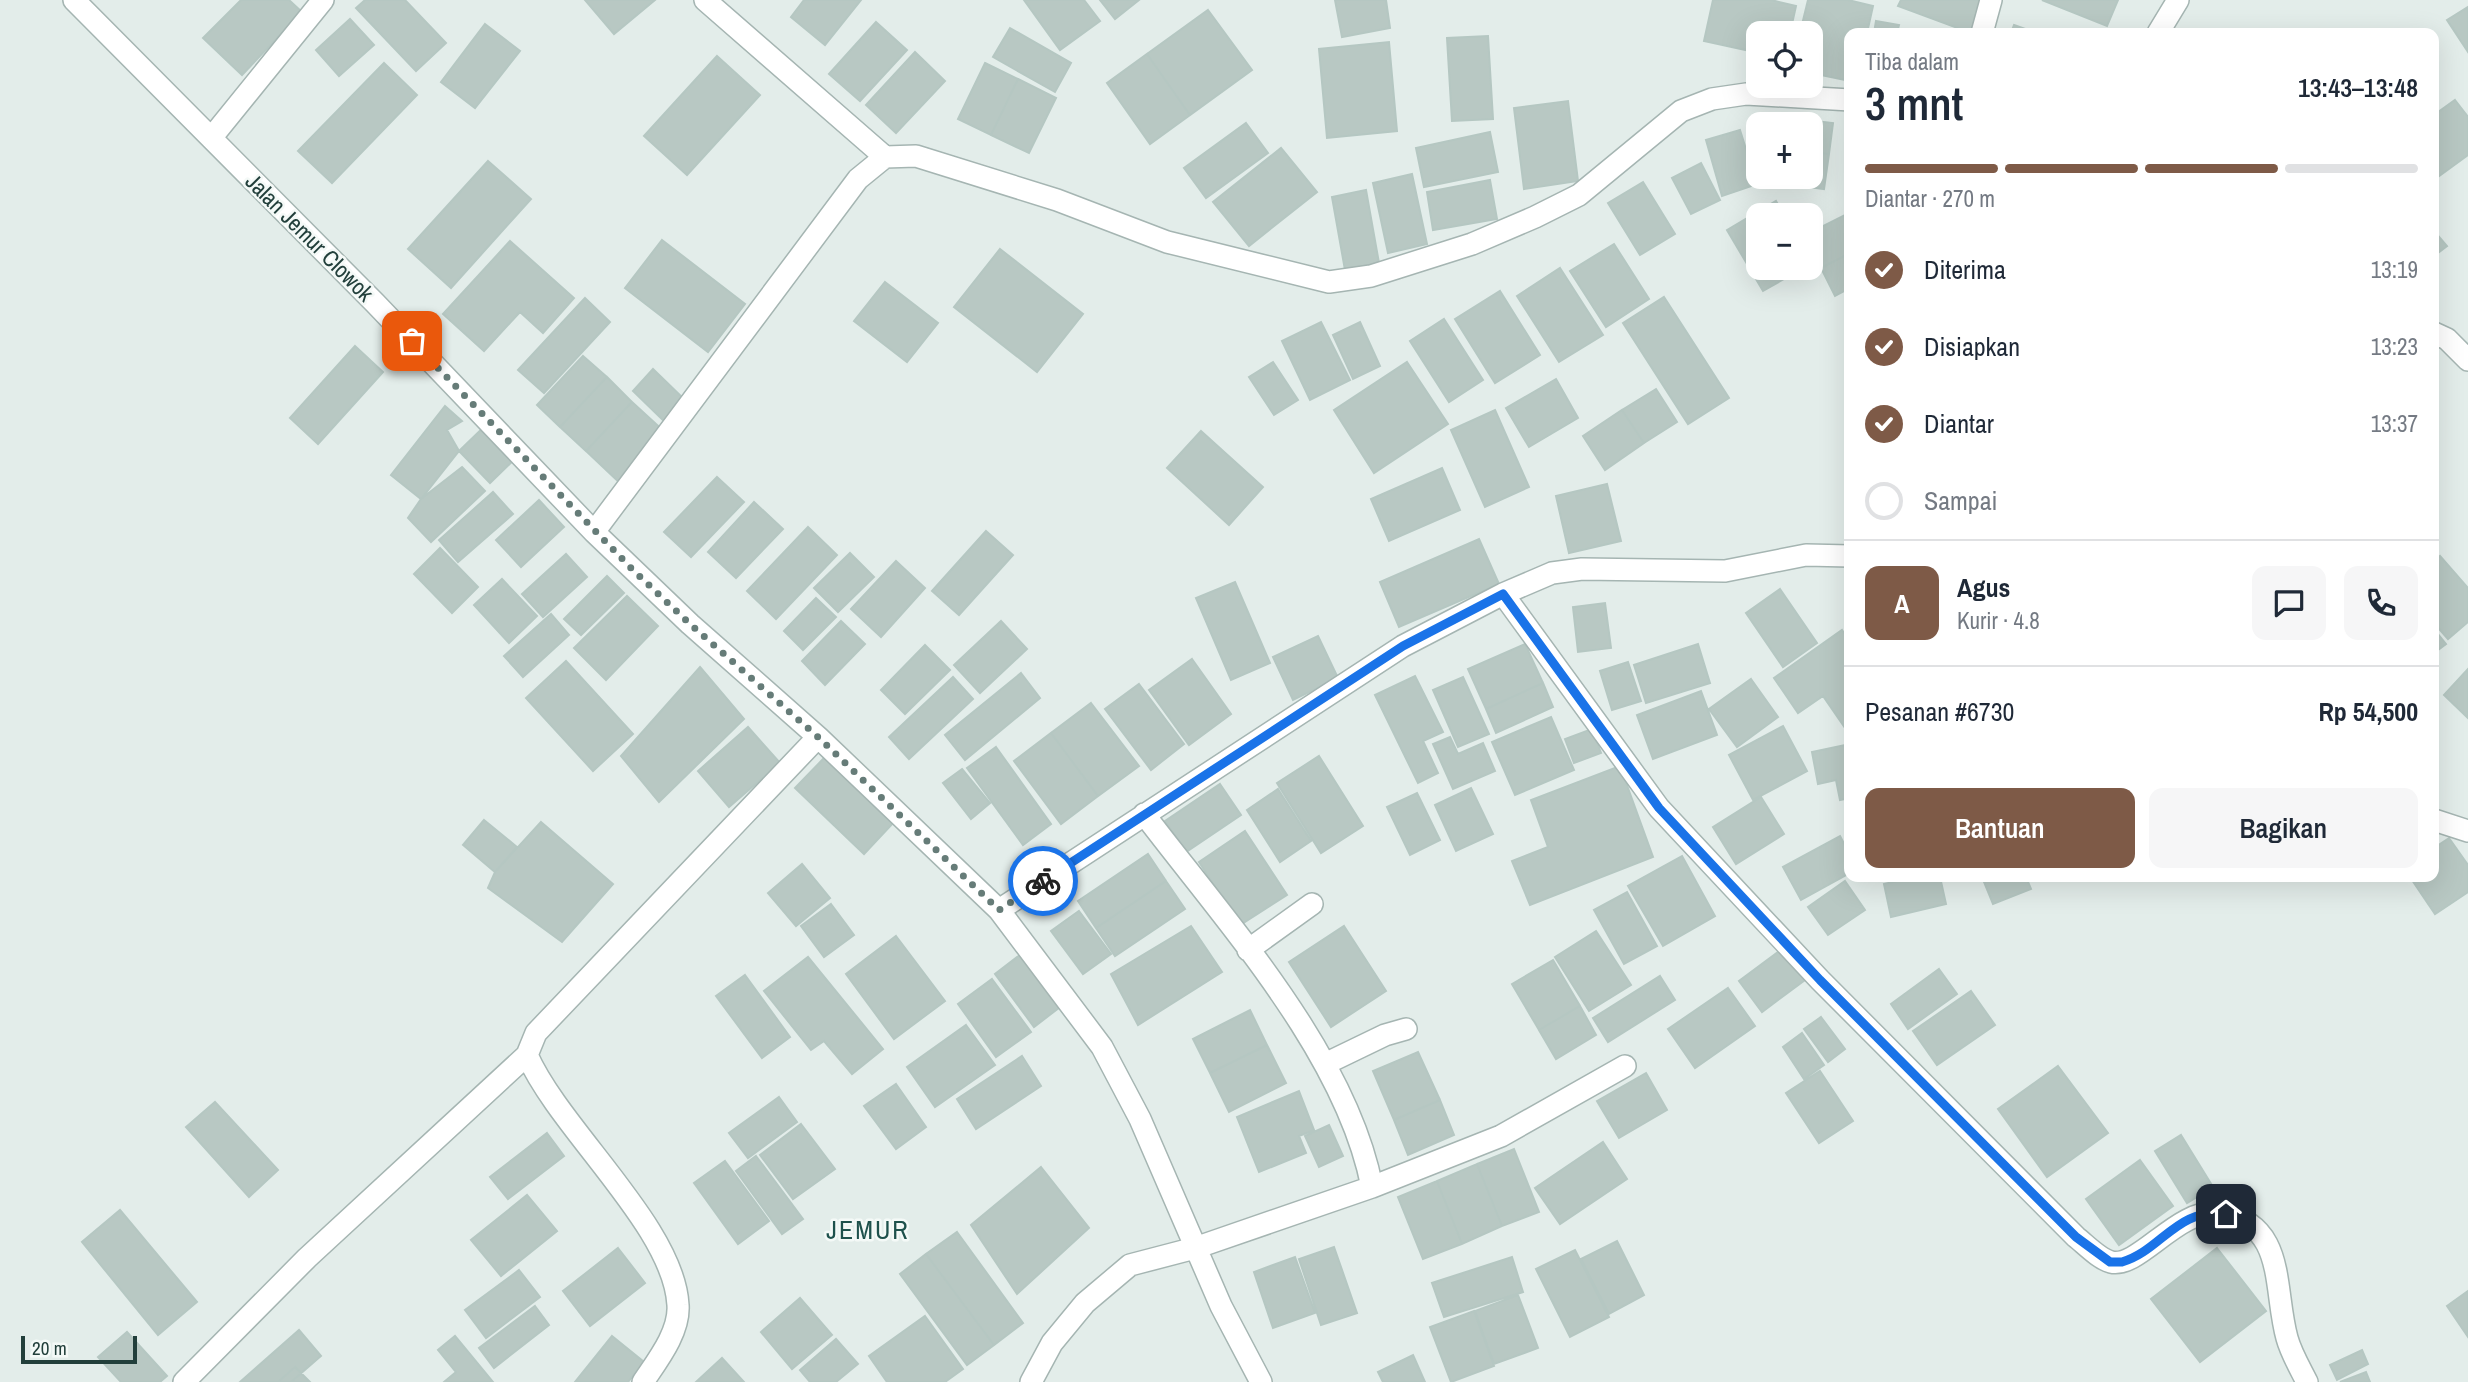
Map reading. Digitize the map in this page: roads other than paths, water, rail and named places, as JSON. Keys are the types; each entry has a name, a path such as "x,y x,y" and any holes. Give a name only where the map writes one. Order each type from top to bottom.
{"street":[{"name":"Jalan Jemur Clowok","path":"74,0 212,137 594,531 690,624 818,737 999,910 1102,1047 1140,1119 1221,1306 1261,1382"},
{"path":"212,137 323,0"},
{"path":"705,0 885,157"},
{"path":"1983,28 1991,0"},
{"path":"2161,28 2178,0"},
{"path":"594,531 774,295 858,179 885,157 916,156 1058,201 1167,242 1329,282 1371,276 1472,244 1535,217 1579,195 1681,111 1712,99 1746,94 1844,100"},
{"path":"2439,336 2447,339 2468,360"},
{"path":"999,910 1403,646 1503,594 1552,573 1583,569 1726,570 1806,555 1844,556"},
{"path":"1503,594 1659,808 1820,980 2076,1237 2110,1262 2122,1262 2135,1256 2172,1228 2208,1212 2244,1220 2259,1230 2273,1256 2287,1339 2307,1382"},
{"path":"184,1382 307,1258 527,1055 536,1033 818,737"},
{"path":"1144,814 1248,950 1325,1064 1356,1124 1372,1187"},
{"path":"2439,822 2468,831"},
{"path":"1248,950 1311,904"},
{"path":"1325,1064 1385,1035 1406,1029"},
{"path":"527,1055 539,1082 643,1221 670,1269 679,1307 667,1346 643,1382"},
{"path":"1031,1382 1052,1343 1084,1303 1130,1265 1195,1248 1372,1187 1501,1136 1625,1066"}],"district":[{"name":"JEMUR","path":"868,1229"}]}
